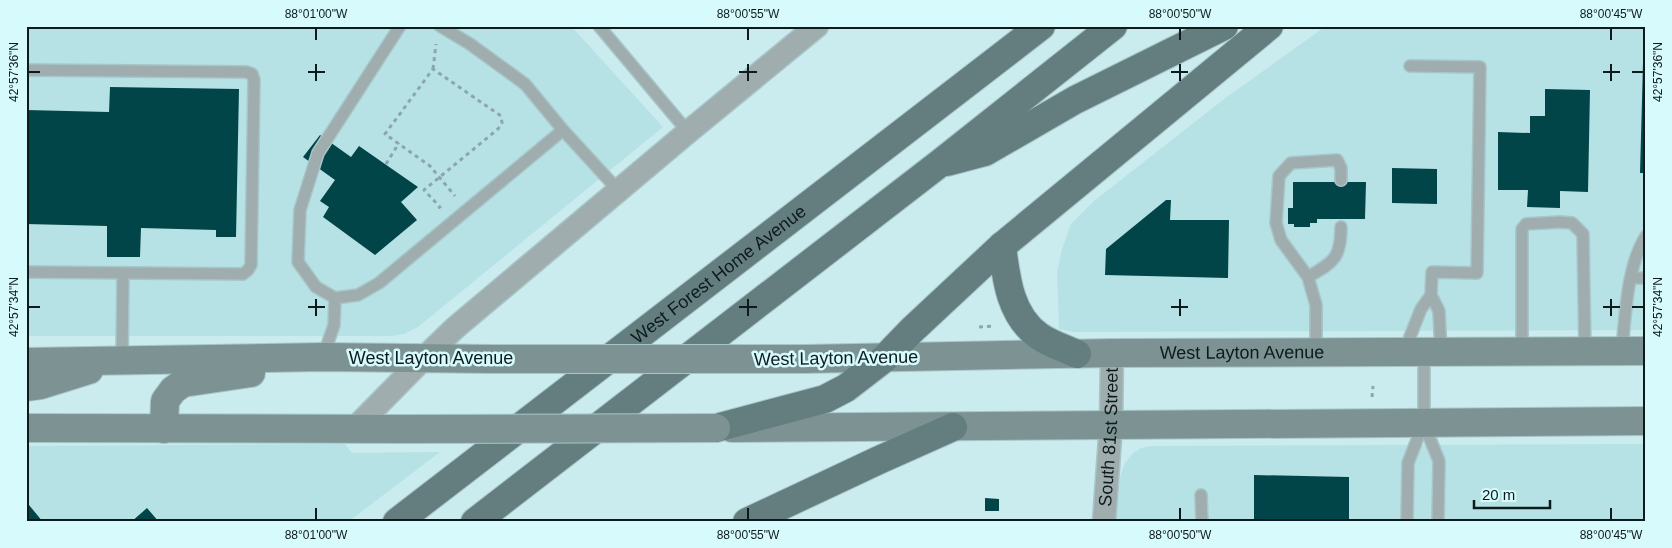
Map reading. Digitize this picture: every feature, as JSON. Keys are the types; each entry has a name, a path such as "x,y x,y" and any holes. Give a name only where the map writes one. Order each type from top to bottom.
{"main road":[{"name":"West Forest Home Avenue","path":"397,522 1041,26"},
{"path":"475,522 939,164 1113,26"},
{"path":"939,164 985,152 1075,100 1224,26"},
{"path":"716,428 825,399 846,388 885,358 912,330 1002,246 1269,26"},
{"path":"1002,246 1007,284 1018,314 1026,326 1040,337 1077,354"},
{"path":"26,349 82,362"},
{"name":"West Layton Avenue","path":"26,362 323,357 422,359 804,359 1112,352 1634,351"},
{"path":"164,429 166,401 173,390 183,383 245,374 323,357"},
{"path":"26,386 40,385 122,361"},
{"path":"26,428 953,427 1111,424 1646,421"},
{"path":"747,522 953,427"}],"street":[{"path":"354,429 422,359 456,328 618,190 817,26"},
{"name":"South 81st Street","path":"1104,522 1111,424 1112,352"}],"lane":[{"path":"400,26 318,153 300,210 298,262 316,286 335,298 358,294 379,283 563,130"},
{"path":"440,26 470,44 525,84 563,130 618,190"},
{"path":"599,26 688,132"},
{"path":"1410,66 1480,67 1477,272 1432,272 1431,294 1439,311 1423,352"},
{"path":"26,70 246,72 252,74 254,80 251,264 248,270 243,274 26,272"},
{"path":"1316,352 1316,305 1308,277 1281,240 1276,224 1279,176 1291,162 1338,160 1341,168 1341,180"},
{"path":"1522,352 1522,229 1526,224 1560,222 1572,224 1583,234 1585,352"},
{"path":"1308,277 1332,262 1339,249 1341,227"},
{"path":"1634,351 1625,312 1639,246 1646,236"},
{"path":"122,361 123,273"},
{"path":"1632,278 1646,278"},
{"path":"1431,294 1421,308 1424,422 1439,461 1438,522"},
{"path":"323,357 334,325 335,298"},
{"path":"1407,522 1408,463 1424,422"},
{"path":"1201,495 1202,522"}],"path":[{"path":"435,47 433,69 385,134 430,166 466,210"},
{"path":"433,69 501,116 502,123 498,129 424,190 440,207 433,213"},
{"path":"386,164 399,144"},
{"path":"1372,400 1373,386"}],"shaded area":[{"path":"571,26 663,127 418,327 404,334 392,336 26,336 26,27"},
{"path":"1326,26 1646,26 1646,330 1073,332 1059,329 1057,272 1062,249 1071,224 1094,201 1224,99"},
{"path":"345,444 352,453 440,452 348,522 26,522 26,446"},
{"path":"1646,444 1646,522 1116,522 1120,477 1125,463 1133,453 1141,448 1152,446"}],"building":[{"path":"1644,26 1646,26 1646,173 1640,173"},
{"path":"110,87 239,89 236,237 216,237 216,230 141,228 140,257 107,257 107,226 26,224 26,110 109,112"},
{"path":"1545,89 1590,90 1588,192 1560,191 1560,208 1527,207 1528,190 1498,190 1498,132 1530,133 1530,116 1545,116"},
{"path":"320,135 351,157 359,146 418,187 401,202 417,220 375,255 323,217 329,207 320,201 335,180 303,157"},
{"path":"1392,168 1437,169 1437,204 1392,203"},
{"path":"1293,182 1366,182 1365,219 1317,219 1317,223 1310,223 1310,227 1294,227 1294,224 1288,224 1288,208 1293,208"},
{"path":"1166,200 1171,200 1170,220 1229,220 1228,278 1105,275 1106,249"},
{"path":"1254,475 1349,477 1349,522 1254,522"},
{"path":"985,498 999,499 999,511 985,511"},
{"path":"29,505 43,522 26,522 26,508"},
{"path":"147,508 159,522 131,522"}]}
